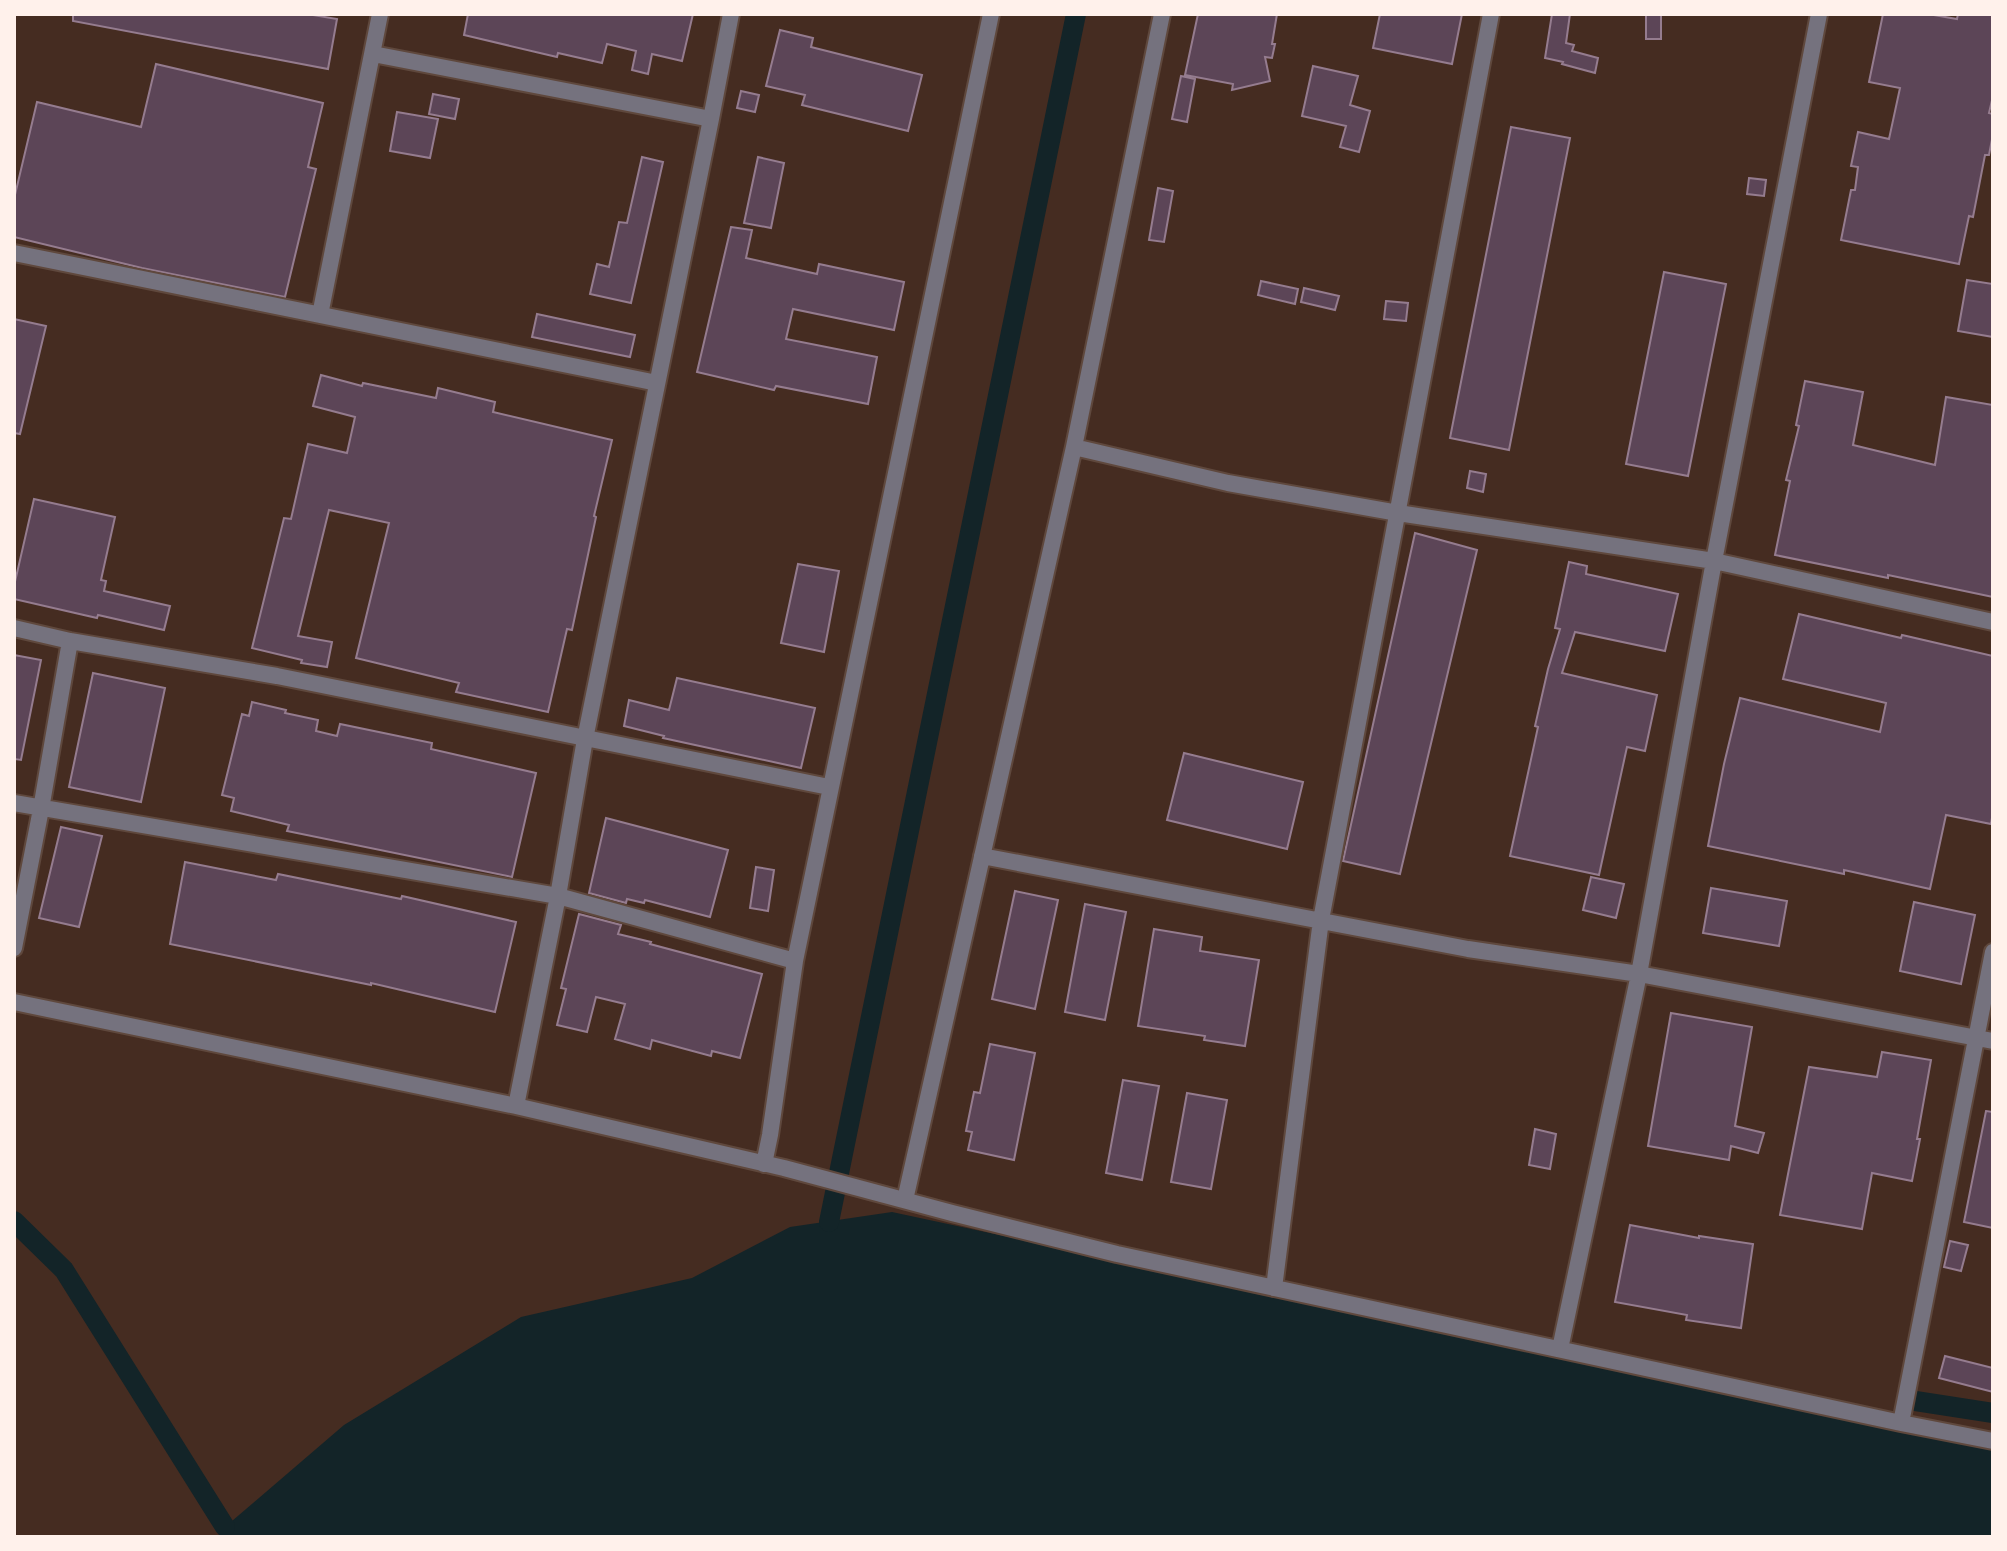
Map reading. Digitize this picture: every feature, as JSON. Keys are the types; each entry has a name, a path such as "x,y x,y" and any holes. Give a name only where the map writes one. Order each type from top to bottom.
{"street":[{"path":"320,315 380,14"},
{"path":"516,1106 558,896 585,739 731,14"},
{"path":"764,1164 795,961 829,787 991,14"},
{"path":"905,1200 1074,447 1162,14"},
{"path":"1274,1288 1321,920 1491,14"},
{"path":"1560,1349 1639,974 1819,14"},
{"path":"373,54 711,119"},
{"path":"14,253 657,383"},
{"path":"1074,447 1199,477 1398,513 1714,561 1993,622"},
{"path":"14,628 70,641 277,676 829,787"},
{"path":"14,948 70,641"},
{"path":"14,803 558,896 795,961"},
{"path":"982,856 1468,949 1639,974 1993,1041"},
{"path":"1901,1423 1993,952"},
{"path":"14,1002 516,1106 764,1164 1117,1254 1993,1441"}],"shaded area":[{"path":"892,1212 1993,1447 1993,1537 231,1537 225,1527 344,1425 521,1317 692,1278 790,1227"}],"building":[{"path":"73,14 307,14 337,19 328,69 73,21"},
{"path":"468,14 693,14 682,61 652,54 648,74 632,70 636,51 607,44 602,63 558,53 557,57 464,35"},
{"path":"1198,14 1277,14 1272,58 1265,57 1270,81 1232,90 1233,84 1185,75"},
{"path":"1380,14 1462,14 1452,64 1373,48"},
{"path":"1552,14 1570,14 1566,43 1574,45 1572,51 1598,58 1595,73 1545,58"},
{"path":"1646,14 1661,14 1661,39 1646,39"},
{"path":"1883,14 1928,14 1957,19 1958,14 1993,14 1993,96 1989,113 1993,114 1993,134 1989,155 1985,155 1973,217 1969,216 1959,264 1841,240 1851,190 1855,190 1858,167 1851,166 1858,132 1889,139 1900,88 1869,82"},
{"path":"780,30 813,38 811,47 922,75 908,131 802,105 805,95 766,86"},
{"path":"156,64 323,103 308,167 316,169 285,297 142,268 14,237 14,199 37,102 141,127"},
{"path":"1313,66 1358,76 1350,105 1370,111 1359,152 1340,147 1346,126 1302,116"},
{"path":"1181,76 1195,79 1187,122 1172,119"},
{"path":"741,91 759,95 755,112 737,108"},
{"path":"433,94 459,99 455,119 429,114"},
{"path":"397,112 438,119 430,158 390,151"},
{"path":"1511,127 1570,138 1509,450 1450,438"},
{"path":"642,157 663,162 631,303 590,294 597,264 609,267 619,222 627,223"},
{"path":"758,157 784,163 771,228 744,223"},
{"path":"1749,178 1766,180 1764,196 1747,194"},
{"path":"1158,188 1173,191 1164,242 1149,240"},
{"path":"731,227 752,230 746,258 817,274 819,264 904,282 894,330 793,309 786,339 877,357 868,404 776,386 774,390 697,372"},
{"path":"1664,272 1726,284 1688,476 1626,464"},
{"path":"1967,280 1993,284 1993,337 1958,331"},
{"path":"1261,281 1298,289 1295,304 1258,295"},
{"path":"1304,288 1339,296 1335,310 1301,302"},
{"path":"1386,301 1408,303 1406,321 1384,319"},
{"path":"537,314 635,335 630,357 532,337"},
{"path":"14,319 46,326 20,434 14,433"},
{"path":"321,375 362,386 363,383 436,398 438,388 495,402 493,412 612,440 572,630 567,629 548,712 456,692 459,683 356,658 389,523 329,510 298,636 332,642 327,667 301,663 302,660 252,648 284,518 291,519 308,444 347,453 355,417 313,406"},
{"path":"1805,381 1863,392 1853,445 1935,465 1946,397 1993,405 1993,597 1775,555"},
{"path":"1470,471 1486,474 1483,492 1467,488"},
{"path":"34,499 115,517 101,580 106,581 104,591 170,606 164,630 14,599 14,586"},
{"path":"1415,533 1477,550 1400,874 1343,861"},
{"path":"1569,562 1587,566 1586,574 1678,594 1665,651 1575,632 1562,673 1657,695 1645,751 1627,747 1599,875 1510,856 1538,727 1535,726 1560,629 1555,628"},
{"path":"798,564 839,571 824,652 781,643"},
{"path":"1799,614 1993,656 1991,824 1946,815 1930,889 1708,846 1740,698 1880,732 1886,703 1783,679"},
{"path":"14,655 41,660 21,760 14,759"},
{"path":"93,673 165,688 141,802 69,787"},
{"path":"677,678 815,708 801,768 663,738 624,726 629,700 669,710"},
{"path":"252,702 318,720 316,731 337,736 340,724 432,743 431,749 536,773 512,877 287,831 289,825 231,811 234,798 222,795 242,714 249,716"},
{"path":"1184,753 1303,782 1287,849 1167,820"},
{"path":"606,818 728,850 710,917 645,900 644,903 627,899 626,903 589,893"},
{"path":"61,827 102,836 79,927 39,918"},
{"path":"185,862 276,880 278,874 401,899 402,896 516,922 495,1012 371,983 170,944"},
{"path":"756,867 774,870 768,911 750,908"},
{"path":"1591,877 1624,884 1616,918 1583,910"},
{"path":"1711,888 1787,901 1779,946 1703,933"},
{"path":"1015,891 1058,900 1035,1009 992,999"},
{"path":"1914,902 1975,915 1961,984 1900,971"},
{"path":"1085,904 1126,912 1105,1020 1065,1012"},
{"path":"579,914 621,925 618,934 762,974 740,1058 712,1051 711,1056 652,1040 650,1049 615,1039 625,1004 596,997 587,1032 557,1025 566,989 561,988"},
{"path":"1154,929 1202,937 1200,951 1259,960 1245,1046 1204,1040 1205,1036 1138,1026"},
{"path":"1671,1013 1752,1027 1735,1126 1764,1133 1758,1153 1731,1146 1729,1160 1648,1146"},
{"path":"990,1044 1035,1053 1014,1160 968,1150 972,1132 966,1131 974,1092 980,1093"},
{"path":"1882,1052 1931,1060 1912,1181 1872,1173 1862,1229 1780,1215 1809,1067 1877,1077"},
{"path":"1123,1080 1159,1086 1142,1180 1106,1173"},
{"path":"1187,1093 1227,1100 1211,1189 1171,1182"},
{"path":"1986,1111 1993,1112 1993,1228 1964,1222"},
{"path":"1535,1129 1556,1134 1550,1169 1529,1165"},
{"path":"1630,1225 1753,1244 1741,1328 1686,1320 1687,1315 1615,1302"},
{"path":"1950,1241 1968,1245 1961,1271 1944,1267"},
{"path":"1945,1356 1993,1368 1993,1392 1939,1378"}],"waterway":[{"path":"829,1222 1076,14"},
{"path":"14,1221 64,1270 225,1527"},
{"path":"1909,1400 1993,1413"}]}
